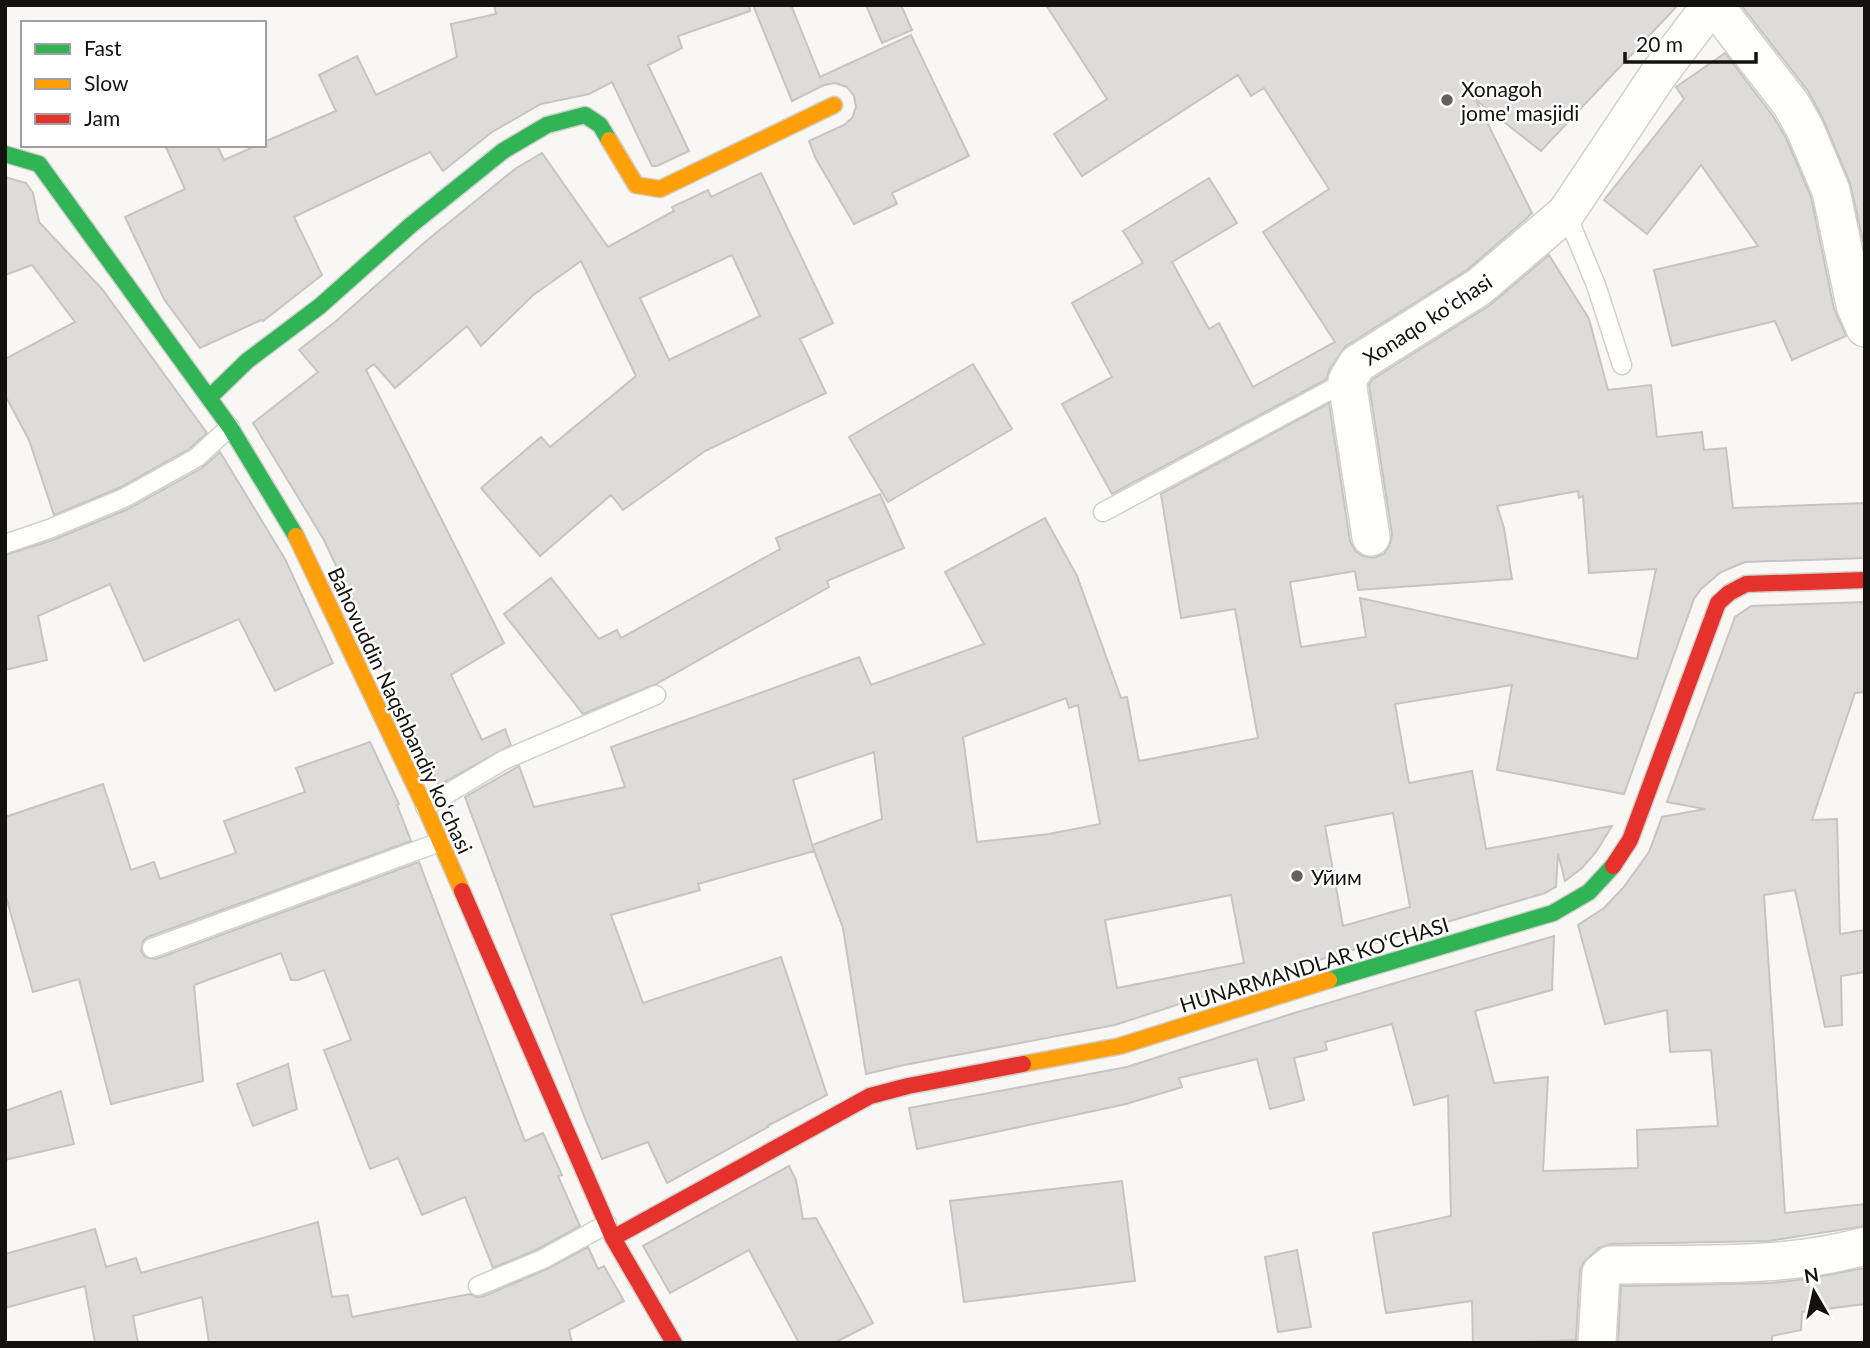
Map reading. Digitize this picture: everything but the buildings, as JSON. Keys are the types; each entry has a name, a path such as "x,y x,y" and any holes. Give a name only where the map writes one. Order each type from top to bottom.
{"street":[{"name":"Xonaqo koʻchasi","path":"1371,537 1347,382 1357,364 1479,288 1566,213 1658,75 1712,5 1791,104 1805,129 1831,191 1855,305 1865,328"},
{"path":"209,398 247,362 320,306 411,225 503,151 547,125 585,115 600,125 636,185 660,189 834,105"},
{"name":"Bahovuddin Naqshbandiy koʻchasi","path":"5,154 39,164 230,427 304,549 425,807 610,1231 674,1343"},
{"name":"HUNARMANDLAR KO‘CHASI","path":"610,1231 870,1096 908,1086 1119,1046 1285,993 1553,914 1577,902 1595,889 1630,840 1715,607 1724,596 1746,584 1865,580"},
{"path":"1597,1343 1601,1273 1611,1265 1773,1262 1865,1246"}],"lane":[{"path":"1566,213 1596,285 1622,365"},
{"path":"1103,512 1347,382"},
{"path":"5,544 124,498 195,457 230,427"},
{"path":"425,807 504,760 656,695"},
{"path":"152,948 440,842"},
{"path":"478,1286 610,1231"}],"traffic: fast":[{"path":"209,398 247,361 320,306 411,225 503,151 547,125 585,115 600,125 609,140"},
{"path":"5,154 39,164 230,427 296,536"},
{"path":"1329,980 1553,913 1589,892 1613,866"}],"traffic: slow":[{"path":"609,140 636,185 660,189 834,105"},
{"path":"296,536 462,891"},
{"path":"1023,1064 1120,1046 1329,980"}],"traffic: jam":[{"path":"1613,866 1630,840 1718,603 1746,584 1865,580"},
{"path":"462,891 613,1238 674,1343"},
{"path":"613,1238 870,1096 1023,1064"}],"place":[{"name":"Xonagoh jome' masjidi","path":"1447,100"},
{"name":"Уйим","path":"1297,876"}]}
